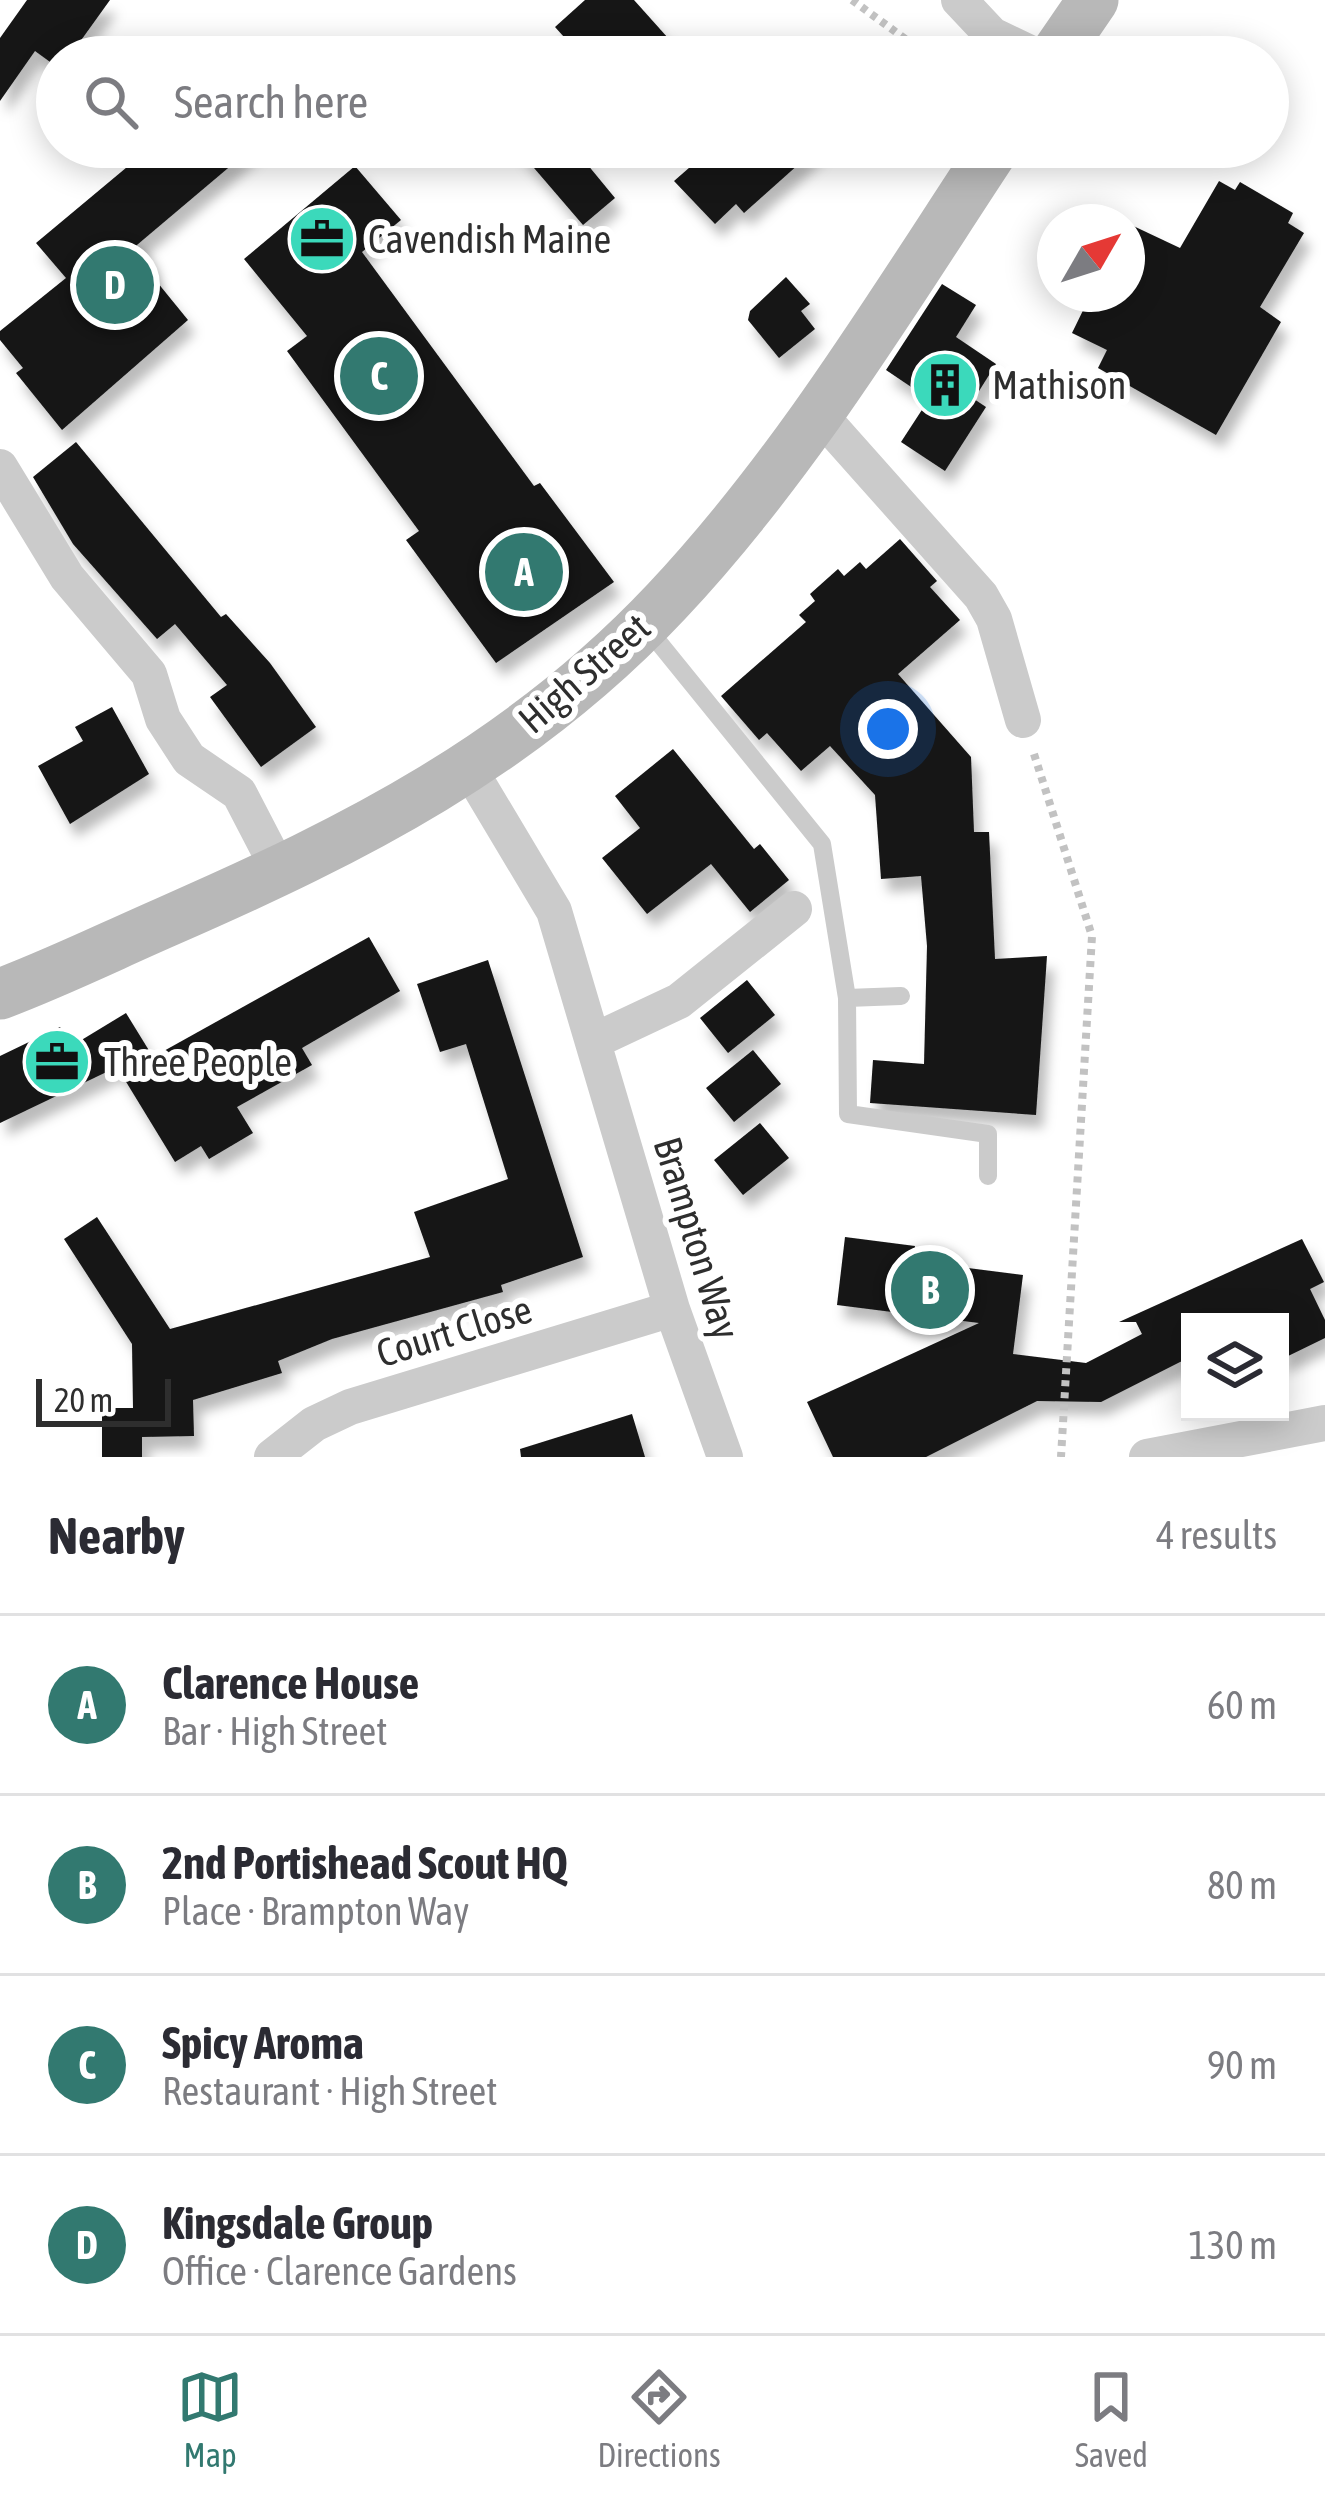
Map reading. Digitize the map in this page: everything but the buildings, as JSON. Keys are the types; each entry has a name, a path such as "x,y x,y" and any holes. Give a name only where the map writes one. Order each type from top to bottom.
{"main road":[{"path":"1068,36 1093,0"},
{"name":"High Street","path":"0,994 280,872 400,811 562,700 644,625 754,501 819,414 981,168"}],"street":[{"path":"959,0 994,36"},
{"path":"819,414 981,596 994,619 1023,720"},
{"path":"0,467 67,577 149,674 163,719 193,763 239,793 280,872"},
{"name":"Brampton Way","path":"468,767 554,911 672,1310 725,1457"},
{"path":"594,1041 679,1001 794,910"},
{"name":"Court Close","path":"272,1457 324,1418 350,1407 672,1310"},
{"path":"1147,1457 1325,1424"}],"lane":[{"path":"644,625 817,834 847,998 848,1114 988,1134 988,1176"},
{"path":"847,998 901,996"}],"path":[{"path":"852,0 901,36"},
{"path":"1023,720 1092,935 1061,1457"}],"place":[{"name":"Cavendish Maine","path":"322,239"},
{"name":"Kingsdale Group","path":"115,285"},
{"name":"Spicy Aroma","path":"379,376"},
{"name":"Mathison","path":"945,385"},
{"name":"Clarence House","path":"524,572"},
{"name":"Three People","path":"57,1062"},
{"name":"2nd Portishead Scout HQ","path":"930,1290"}]}
